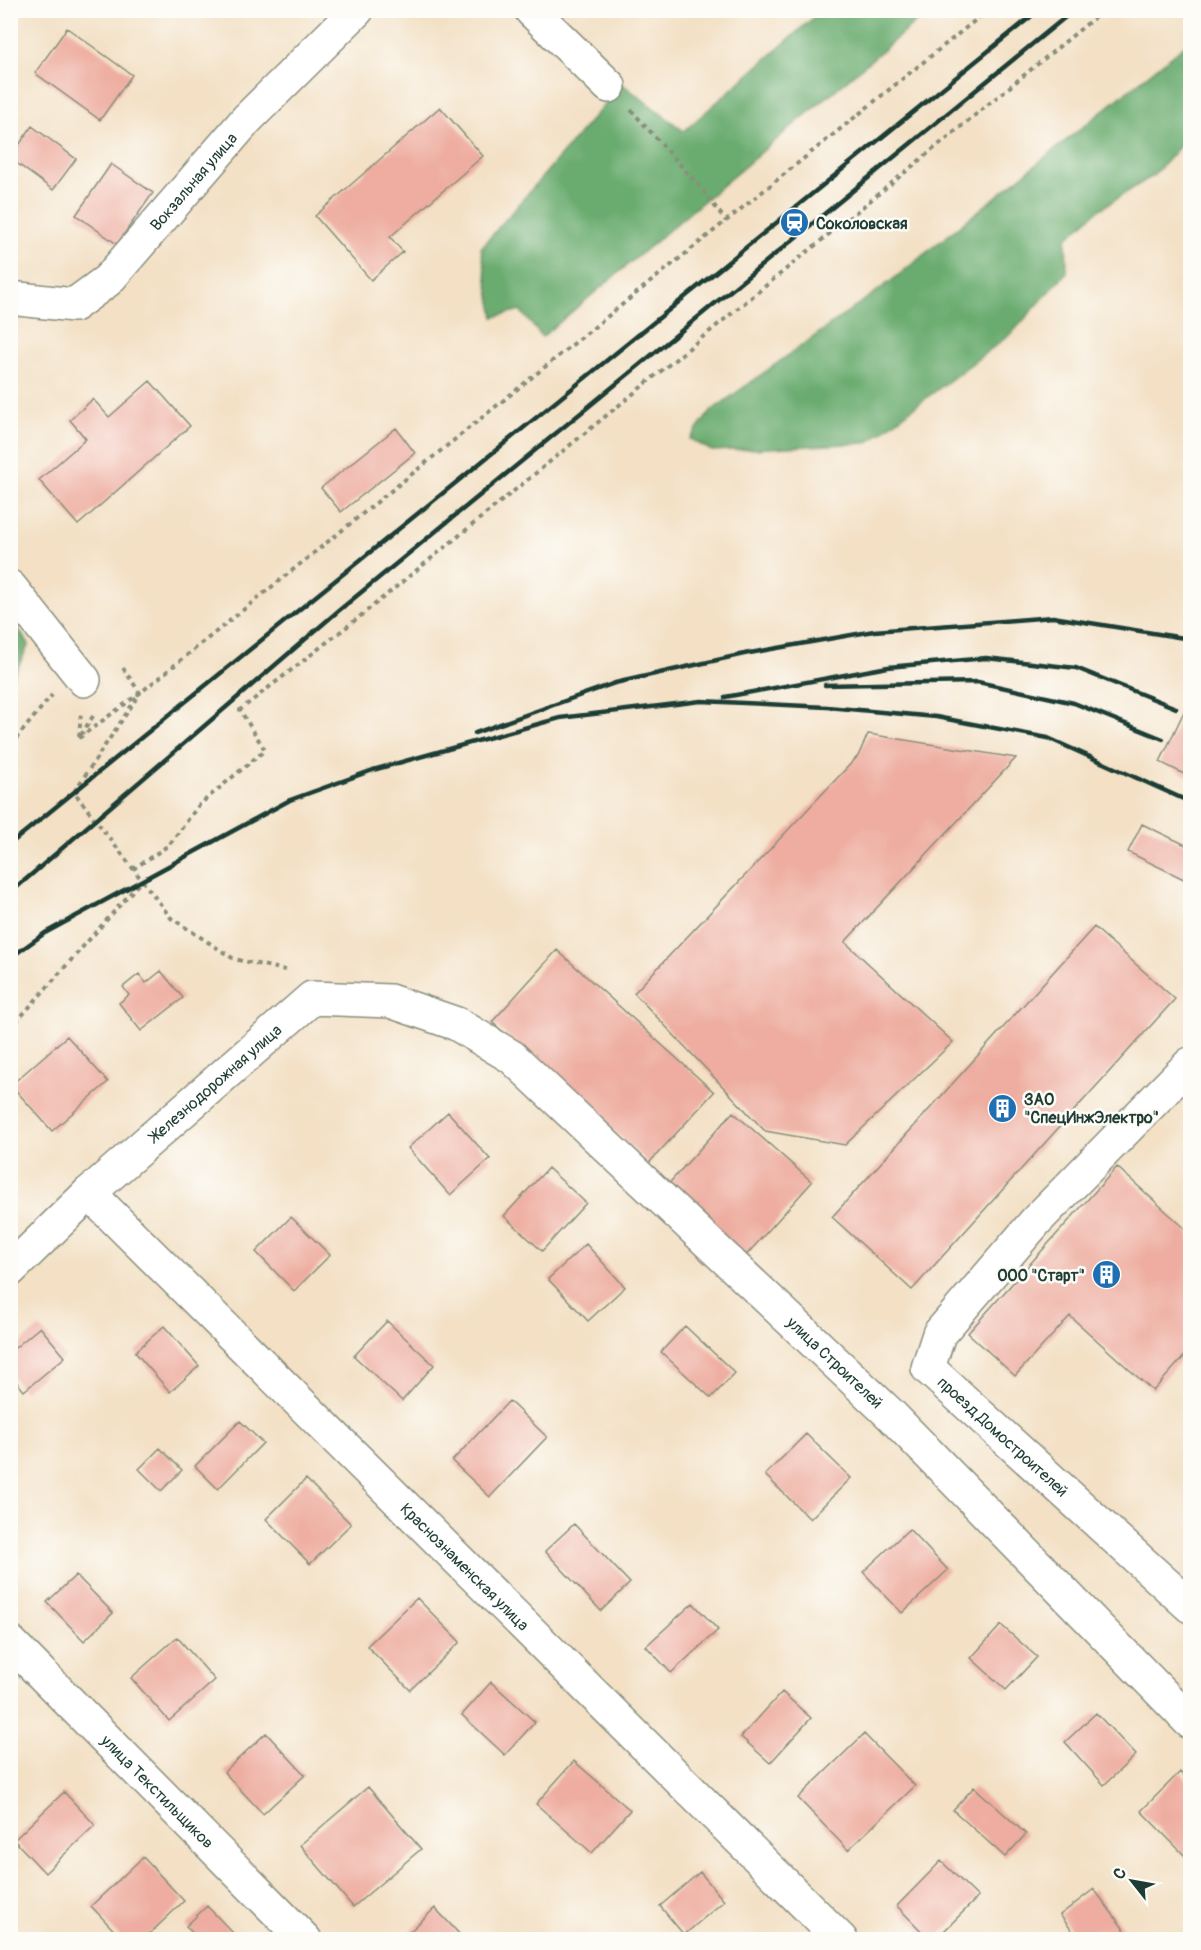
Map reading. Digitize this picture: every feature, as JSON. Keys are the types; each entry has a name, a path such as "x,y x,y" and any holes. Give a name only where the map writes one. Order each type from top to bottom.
{"street":[{"name":"Вокзальная улица","path":"10,298 74,305 108,280 247,119 357,10"},
{"path":"531,10 609,86"},
{"path":"10,587 84,680"},
{"name":"Железнодорожная улица","path":"10,1270 89,1193 312,998 390,1001 457,1024"},
{"name":"улица Строителей","path":"457,1024 512,1057 889,1413 1191,1722"},
{"name":"проезд Домостроителей","path":"1191,1064 1044,1213 1006,1256 939,1334 927,1368 1191,1606"},
{"name":"Краснознаменская улица","path":"89,1193 841,1940"},
{"name":"улица Текстильщиков","path":"10,1642 306,1940"}],"path":[{"path":"79,738 140,693 988,10"},
{"path":"133,869 169,845 200,805 265,750 240,710 350,625 1104,10"},
{"path":"609,86 702,189 726,221"},
{"path":"123,668 140,693"},
{"path":"140,693 74,792 171,918 234,959 293,971"},
{"path":"10,1029 142,880"}],"green space":[{"path":"821,11 929,11 542,337 520,310 494,317 481,248 622,84 684,131"},
{"path":"1190,41 1190,135 1154,175 1097,211 1066,239 1067,272 1012,333 867,443 712,451 690,439 711,411 891,281"},
{"path":"10,620 29,644 11,681"}],"building":[{"path":"67,28 132,75 100,120 35,73"},
{"path":"440,107 483,156 390,237 403,252 371,280 315,216"},
{"path":"32,126 76,159 53,190 10,158"},
{"path":"111,164 153,193 117,244 76,215"},
{"path":"150,381 190,426 78,525 39,480 86,439 70,420 93,399 109,417"},
{"path":"396,428 415,453 341,512 321,488"},
{"path":"1190,699 1190,777 1160,762"},
{"path":"868,734 1016,758 845,942 953,1042 845,1145 765,1131 634,993 858,756"},
{"path":"1142,824 1190,847 1190,882 1128,852"},
{"name":"ЗАО \"СпецИнжЭлектро\"","path":"1094,927 1175,999 912,1290 832,1217"},
{"path":"557,950 714,1092 649,1163 492,1022"},
{"path":"161,971 183,998 141,1031 119,1003 129,995 123,987 139,974 146,983"},
{"path":"67,1036 108,1082 52,1131 11,1085"},
{"path":"448,1112 490,1159 450,1195 408,1148"},
{"path":"733,1112 812,1182 741,1261 663,1190"},
{"name":"ООО \"Старт\"","path":"1117,1167 1190,1233 1190,1350 1153,1391 1070,1316 1015,1376 968,1333"},
{"path":"548,1168 586,1203 542,1251 504,1216"},
{"path":"291,1217 330,1255 294,1291 256,1252"},
{"path":"586,1244 625,1287 588,1321 548,1279"},
{"path":"387,1321 434,1365 402,1401 354,1356"},
{"path":"164,1326 199,1366 170,1392 135,1352"},
{"path":"685,1326 735,1373 711,1398 661,1352"},
{"path":"40,1327 65,1357 24,1391 10,1374 10,1352"},
{"path":"509,1401 547,1437 490,1497 452,1461"},
{"path":"240,1421 263,1443 218,1489 195,1466"},
{"path":"806,1434 851,1478 810,1519 765,1475"},
{"path":"160,1448 182,1470 161,1491 139,1469"},
{"path":"306,1479 351,1524 310,1564 266,1519"},
{"path":"574,1524 630,1583 601,1611 545,1551"},
{"path":"909,1529 948,1570 902,1613 863,1572"},
{"path":"76,1575 113,1613 84,1641 47,1602"},
{"path":"417,1598 460,1642 410,1690 367,1646"},
{"path":"693,1603 718,1630 671,1673 646,1646"},
{"path":"1001,1625 1037,1657 1006,1690 971,1658"},
{"path":"177,1637 215,1680 169,1721 131,1678"},
{"path":"491,1682 535,1722 505,1755 462,1715"},
{"path":"782,1692 811,1718 770,1763 741,1737"},
{"path":"1096,1713 1136,1755 1104,1785 1065,1742"},
{"path":"266,1733 305,1775 263,1814 224,1772"},
{"path":"864,1734 915,1786 848,1850 798,1798"},
{"path":"574,1761 630,1810 592,1853 536,1804"},
{"path":"1180,1772 1190,1783 1190,1861 1141,1811"},
{"path":"368,1787 421,1849 353,1907 300,1845"},
{"path":"974,1787 1026,1834 1005,1857 953,1810"},
{"path":"64,1792 95,1825 45,1873 14,1840"},
{"path":"143,1857 184,1901 143,1940 123,1940 91,1906"},
{"path":"941,1861 978,1897 935,1940 930,1940 897,1906"},
{"path":"700,1872 724,1901 684,1935 660,1906"},
{"path":"1094,1889 1126,1932 1116,1940 1079,1940 1060,1915"},
{"path":"207,1906 234,1934 229,1940 199,1940 186,1926"},
{"path":"435,1908 465,1940 401,1940"}],"railway":[{"path":"10,844 1039,10"},
{"path":"10,893 337,612 1074,10"},
{"path":"475,733 615,683 744,654 874,631 1053,617 1190,639"},
{"path":"725,697 888,667 986,658 1076,668 1176,708"},
{"path":"825,685 978,682 1074,703 1163,739"},
{"path":"10,958 45,933 290,800 373,770 560,718 701,701 827,707 936,717 1048,738 1190,802"}],"place":[{"name":"Соколовская","path":"795,223"},
{"name":"ЗАО \"СпецИнжЭлектро\"","path":"1003,1108"},
{"name":"ООО \"Старт\"","path":"1106,1275"}]}
